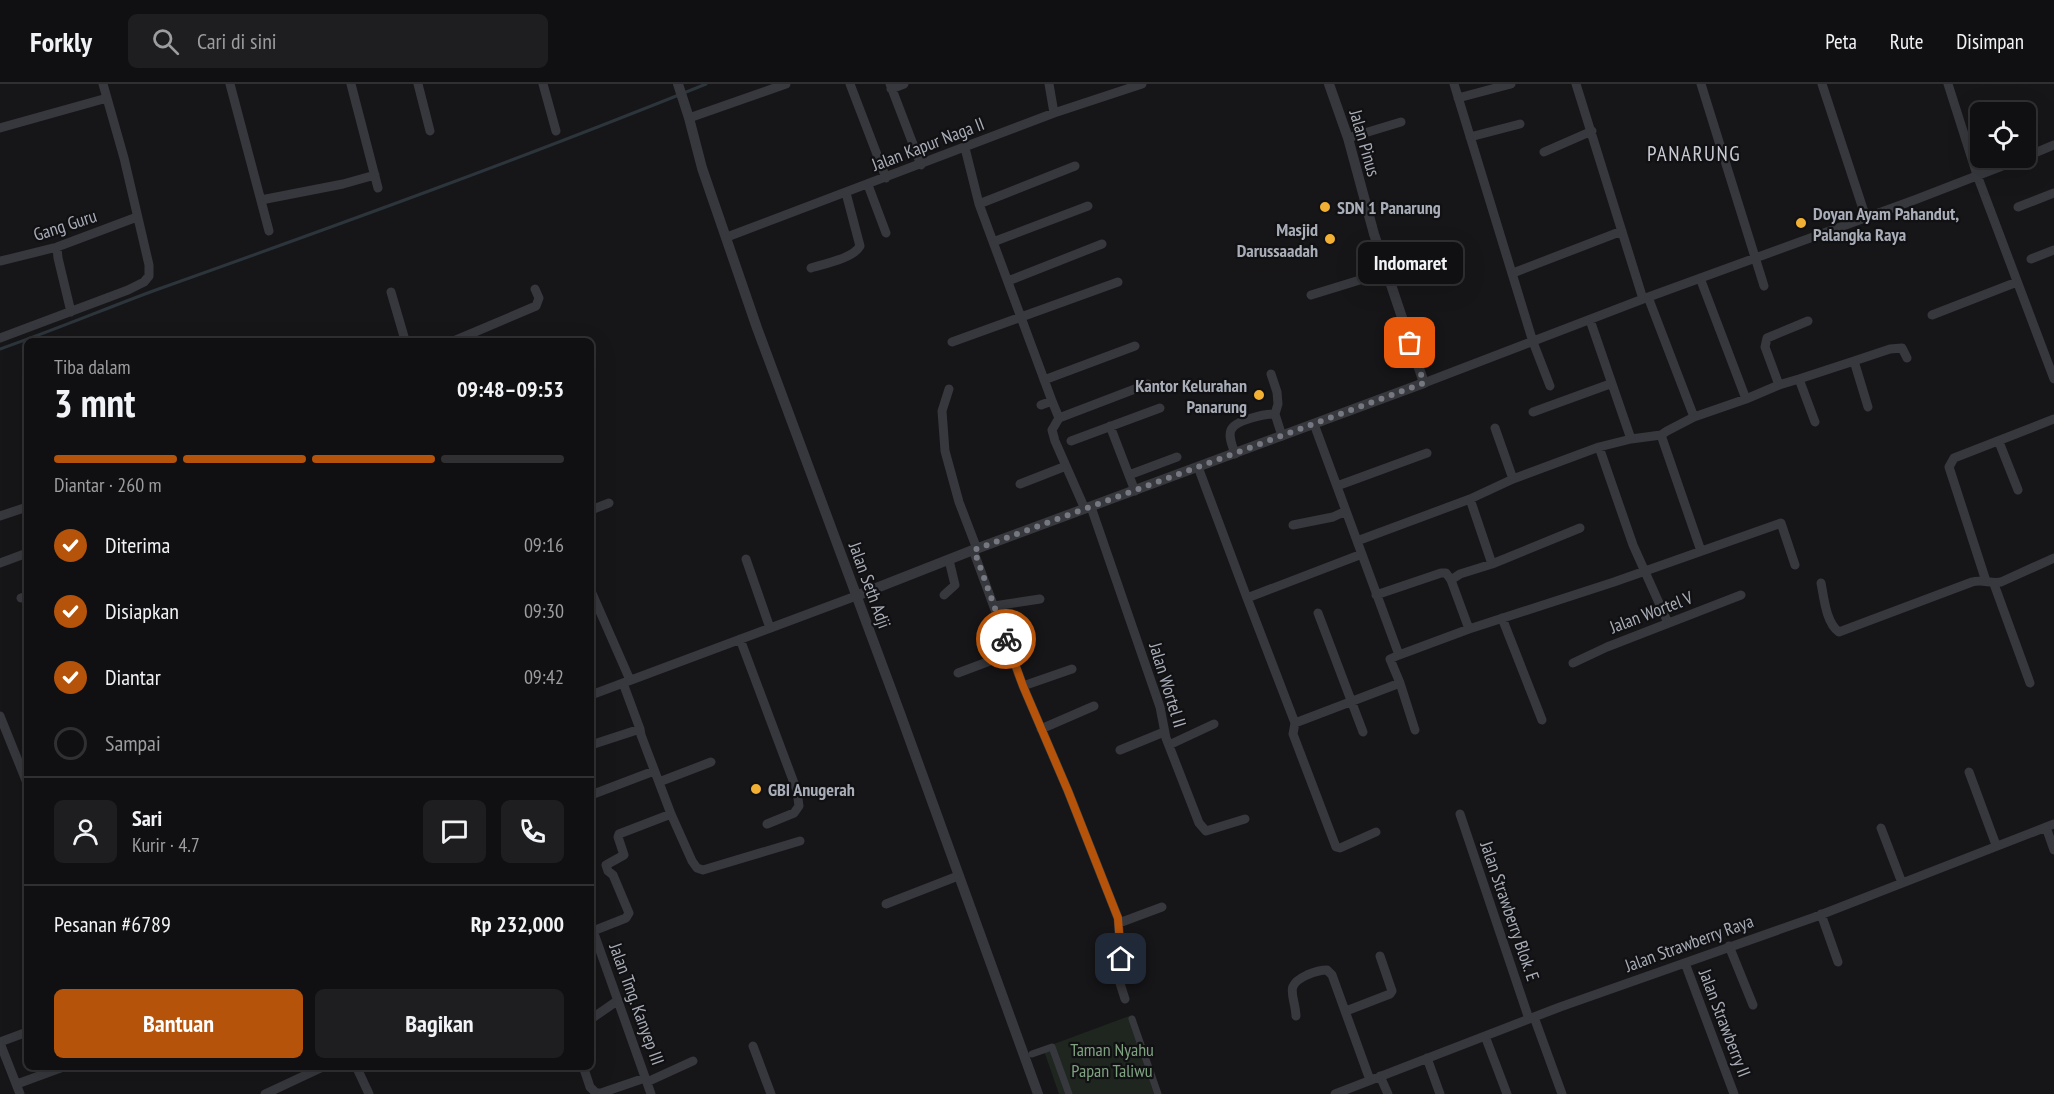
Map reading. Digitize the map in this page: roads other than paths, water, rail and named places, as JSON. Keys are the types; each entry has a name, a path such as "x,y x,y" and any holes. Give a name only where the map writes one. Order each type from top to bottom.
{"street":[{"path":"0,339 128,290 144,282 149,276 149,265 124,158 103,84"},
{"path":"230,84 269,231"},
{"path":"351,84 378,188"},
{"path":"418,84 430,131"},
{"path":"543,84 556,130"},
{"name":"Jalan Seth Adji","path":"679,84 702,168 757,328 1038,1094"},
{"path":"690,118 786,84"},
{"path":"850,84 886,178"},
{"path":"904,84 891,86 921,165"},
{"path":"1049,84 1054,113"},
{"name":"Jalan Kapur Naga II","path":"727,237 1054,113 1142,84"},
{"name":"Jalan Pinus","path":"1329,84 1348,138 1386,272 1424,383"},
{"path":"1454,84 1533,342 1550,386"},
{"path":"1458,98 1511,84"},
{"path":"1575,84 1592,131 1622,231 1646,298 1694,417"},
{"path":"1701,84 1764,286"},
{"path":"1822,84 1866,218"},
{"path":"1948,84 1977,176 2054,379"},
{"path":"0,128 107,98"},
{"path":"1348,138 1401,122"},
{"path":"1470,137 1520,124"},
{"path":"1544,153 1592,131"},
{"path":"2036,152 2054,145"},
{"path":"964,148 979,204 1059,418 1148,384"},
{"path":"979,204 1075,166"},
{"path":"594,694 1997,168"},
{"path":"261,200 343,184 375,175"},
{"path":"868,184 886,233"},
{"path":"811,268 842,258 858,250 860,246 846,193"},
{"path":"2018,207 2054,193"},
{"path":"993,242 1088,206"},
{"name":"Gang Guru","path":"1,261 57,247 137,217"},
{"path":"1513,273 1622,231"},
{"path":"1008,281 1102,244"},
{"path":"57,247 71,312"},
{"path":"2031,259 2054,250"},
{"path":"1311,295 1386,272"},
{"path":"1700,278 1746,399"},
{"path":"952,342 1118,282"},
{"path":"1932,315 2017,282"},
{"path":"461,338 536,306 539,298 535,290"},
{"path":"391,292 404,338"},
{"path":"1590,320 1610,384 1631,439"},
{"path":"1779,385 1765,347 1767,338 1808,321"},
{"path":"1044,380 1135,346"},
{"path":"1357,541 1599,447 1661,435 1694,417 1779,385 1890,349 1902,348 1907,358"},
{"path":"1854,361 1868,406"},
{"path":"1271,374 1277,392 1278,404 1275,414 1282,436"},
{"path":"1799,379 1815,422"},
{"path":"1533,412 1610,384"},
{"path":"949,389 942,411 945,451 959,502 1023,686 1118,918 1121,959 1118,976 1125,999"},
{"path":"1041,405 1052,401"},
{"path":"1071,441 1160,408"},
{"path":"1235,454 1230,436 1235,425 1261,414 1275,414"},
{"name":"Jalan Wortel II","path":"1059,418 1052,430 1066,466 1088,508 1160,707 1164,732 1202,828 1206,831 1245,819"},
{"path":"2030,684 1990,582 1949,467 1954,458 2054,419"},
{"path":"1314,424 1399,655"},
{"path":"1110,426 1135,491"},
{"path":"1495,428 1513,479"},
{"path":"1661,435 1701,551"},
{"path":"1999,442 2018,490"},
{"path":"1599,447 1632,545 1668,623"},
{"path":"1337,486 1427,453"},
{"path":"1129,476 1176,457"},
{"path":"1020,484 1066,466"},
{"path":"1198,467 1295,723 1293,734 1336,847 1340,848 1376,832"},
{"path":"1470,499 1492,564"},
{"path":"594,509 609,503"},
{"path":"0,516 24,508"},
{"path":"1293,525 1346,512"},
{"path":"1416,730 1390,659 1399,655 1781,523 1795,565"},
{"path":"1451,580 1460,574 1492,564 1580,528"},
{"path":"0,563 24,554"},
{"path":"1247,598 1362,554"},
{"path":"1821,583 1830,618 1834,628 1839,632 1972,582 1990,582 2054,558"},
{"path":"746,559 770,628"},
{"path":"944,595 955,585 949,560"},
{"path":"1376,595 1446,573 1451,580 1469,629"},
{"name":"Jalan Wortel V","path":"1573,663 1607,647 1741,595"},
{"path":"594,598 627,681 640,729 670,814 697,868 703,870 800,841"},
{"path":"994,606 1040,599"},
{"path":"1318,613 1363,732"},
{"path":"1502,618 1542,720"},
{"path":"740,639 797,791 799,806 794,813 767,824"},
{"path":"958,673 1011,653"},
{"path":"1023,686 1072,669"},
{"path":"1295,723 1400,683"},
{"path":"1041,729 1094,706"},
{"path":"0,716 24,776"},
{"path":"1169,745 1214,724"},
{"path":"594,744 640,729"},
{"path":"1120,750 1164,732"},
{"path":"659,782 711,762"},
{"path":"594,794 654,771"},
{"path":"1969,772 1996,845"},
{"path":"594,927 626,918 629,914 613,875 608,871 606,865 624,855 619,834 670,814"},
{"name":"Jalan Strawberry Blok. E","path":"1460,814 1532,1018 1562,1094"},
{"path":"2050,825 2054,850"},
{"name":"Jalan Strawberry Raya","path":"1335,1094 1532,1018 1821,914 2050,825"},
{"path":"1881,828 1902,883"},
{"path":"886,904 958,876"},
{"path":"1119,923 1162,907"},
{"path":"1821,914 1838,962"},
{"name":"Jalan Tmg. Kanyep III","path":"594,934 651,1094"},
{"path":"1729,946 1753,1005"},
{"path":"1346,1011 1390,994 1392,991 1380,956"},
{"name":"Jalan Strawberry II","path":"1685,963 1734,1094"},
{"path":"1296,1016 1292,985 1300,978 1323,969 1327,970 1332,975 1370,1080"},
{"path":"594,1017 617,1000"},
{"path":"1132,1019 1158,1094"},
{"path":"20,1094 0,1042 24,1033"},
{"path":"1485,1036 1507,1094"},
{"path":"753,1046 771,1094"},
{"path":"1032,1054 1052,1047 1069,1094"},
{"path":"1427,1058 1440,1094"},
{"path":"584,1070 590,1087 596,1093 601,1093 646,1080 693,1062"},
{"path":"17,1084 55,1070"},
{"path":"266,1094 317,1070"},
{"path":"358,1070 369,1094"},
{"path":"1380,1076 1388,1094"}],"waterway":[{"path":"31,338 499,165 706,84"},
{"path":"0,349 24,340"}],"place":[{"name":"SDN 1 Panarung","path":"1325,207"},
{"name":"Doyan Ayam Pahandut, Palangka Raya","path":"1801,223"},
{"name":"Masjid Darussaadah","path":"1330,239"},
{"name":"Indomaret","path":"1410,343"},
{"name":"Kantor Kelurahan Panarung","path":"1259,395"},
{"name":"GBI Anugerah","path":"756,789"}],"district":[{"name":"PANARUNG","path":"1694,153"}],"park label":[{"name":"Taman Nyahu Papan Taliwu","path":"1112,1059"}]}
